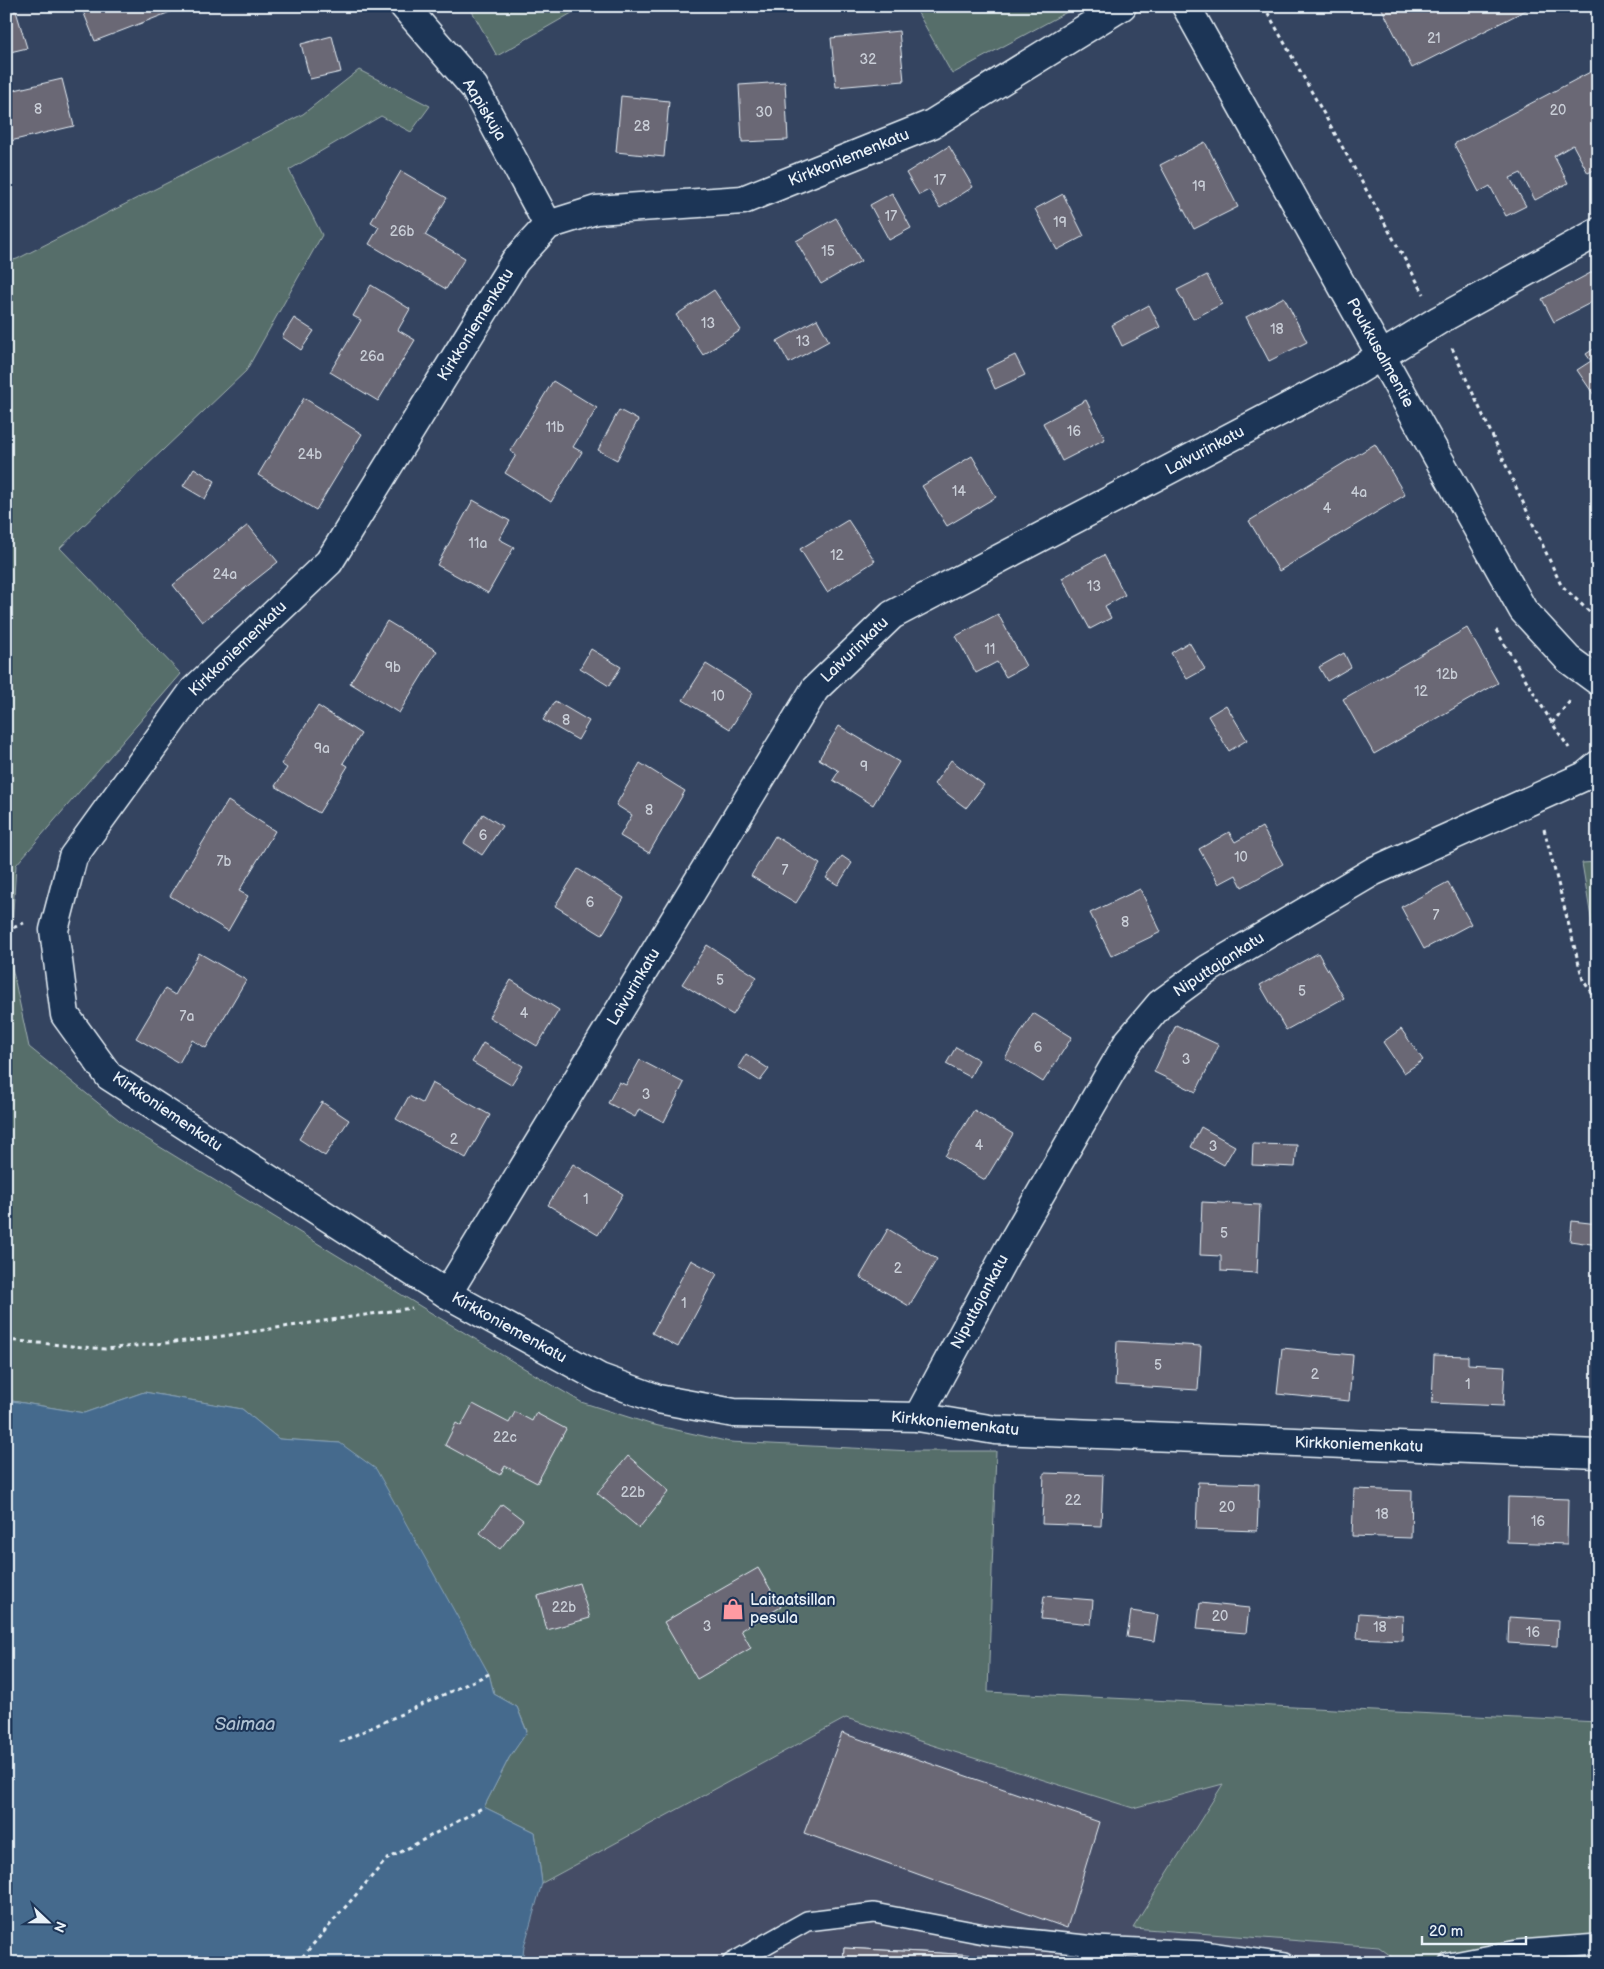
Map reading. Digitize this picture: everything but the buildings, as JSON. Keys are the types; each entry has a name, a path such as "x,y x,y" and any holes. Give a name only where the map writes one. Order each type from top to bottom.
{"street":[{"name":"Aapiskuja","path":"404,6 474,87 548,225"},
{"name":"Kirkkoniemenkatu","path":"1122,6 932,124 743,200 596,210 548,225 515,261 329,562 194,690 72,857 54,930 65,1015 109,1076 447,1294 600,1378 658,1399 734,1413 918,1417 995,1430 1598,1454"},
{"name":"Poukkusalmentie","path":"1186,6 1523,610 1568,659 1598,681"},
{"name":"Laivurinkatu","path":"447,1294 815,689 892,615 1324,388 1382,356 1439,320 1598,232"},
{"name":"Niputtajankatu","path":"918,1417 1008,1250 1128,1042 1160,1004 1208,969 1374,871 1585,776 1598,765"}],"lane":[{"path":"732,1963 807,1921 874,1913 989,1936 1095,1946 1204,1950 1284,1963"},
{"path":"1450,1963 1517,1950 1598,1944"},
{"path":"1086,1963 1095,1946"}],"path":[{"path":"1536,797 1583,980 1598,1003"},
{"path":"6,1340 105,1350 196,1340 407,1310 447,1294"},
{"path":"340,1742 489,1674"},
{"path":"297,1963 386,1860 484,1807"}],"shaded area":[{"path":"846,1718 1133,1808 1223,1783 1133,1928 1379,1947 1400,1963 522,1963 524,1947 542,1883"}],"green space":[{"path":"469,6 584,6 497,56"},
{"path":"914,6 1078,6 952,74"},
{"path":"359,70 430,106 411,132 381,116 289,170 322,235 246,371 60,548 181,674 16,865 10,958 29,1047 129,1128 581,1402 650,1424 730,1442 912,1451 996,1451 988,1692 1598,1722 1598,1963 1400,1963 1379,1947 1133,1928 1223,1784 1133,1808 846,1718 542,1883 535,1832 484,1807 509,1758 527,1731 517,1707 494,1694 489,1674 340,1443 279,1439 242,1409 144,1392 84,1413 6,1400 6,262 17,259 303,114"},
{"path":"1598,862 1598,960 1582,863"}],"water":[{"name":"Saimaa","path":"144,1392 242,1409 279,1439 340,1443 376,1469 489,1674 494,1694 517,1707 527,1732 509,1758 484,1807 535,1832 542,1883 524,1947 522,1963 6,1963 6,1400 84,1413"}],"place":[{"name":"Laitaatsillan pesula","path":"733,1609"}]}
